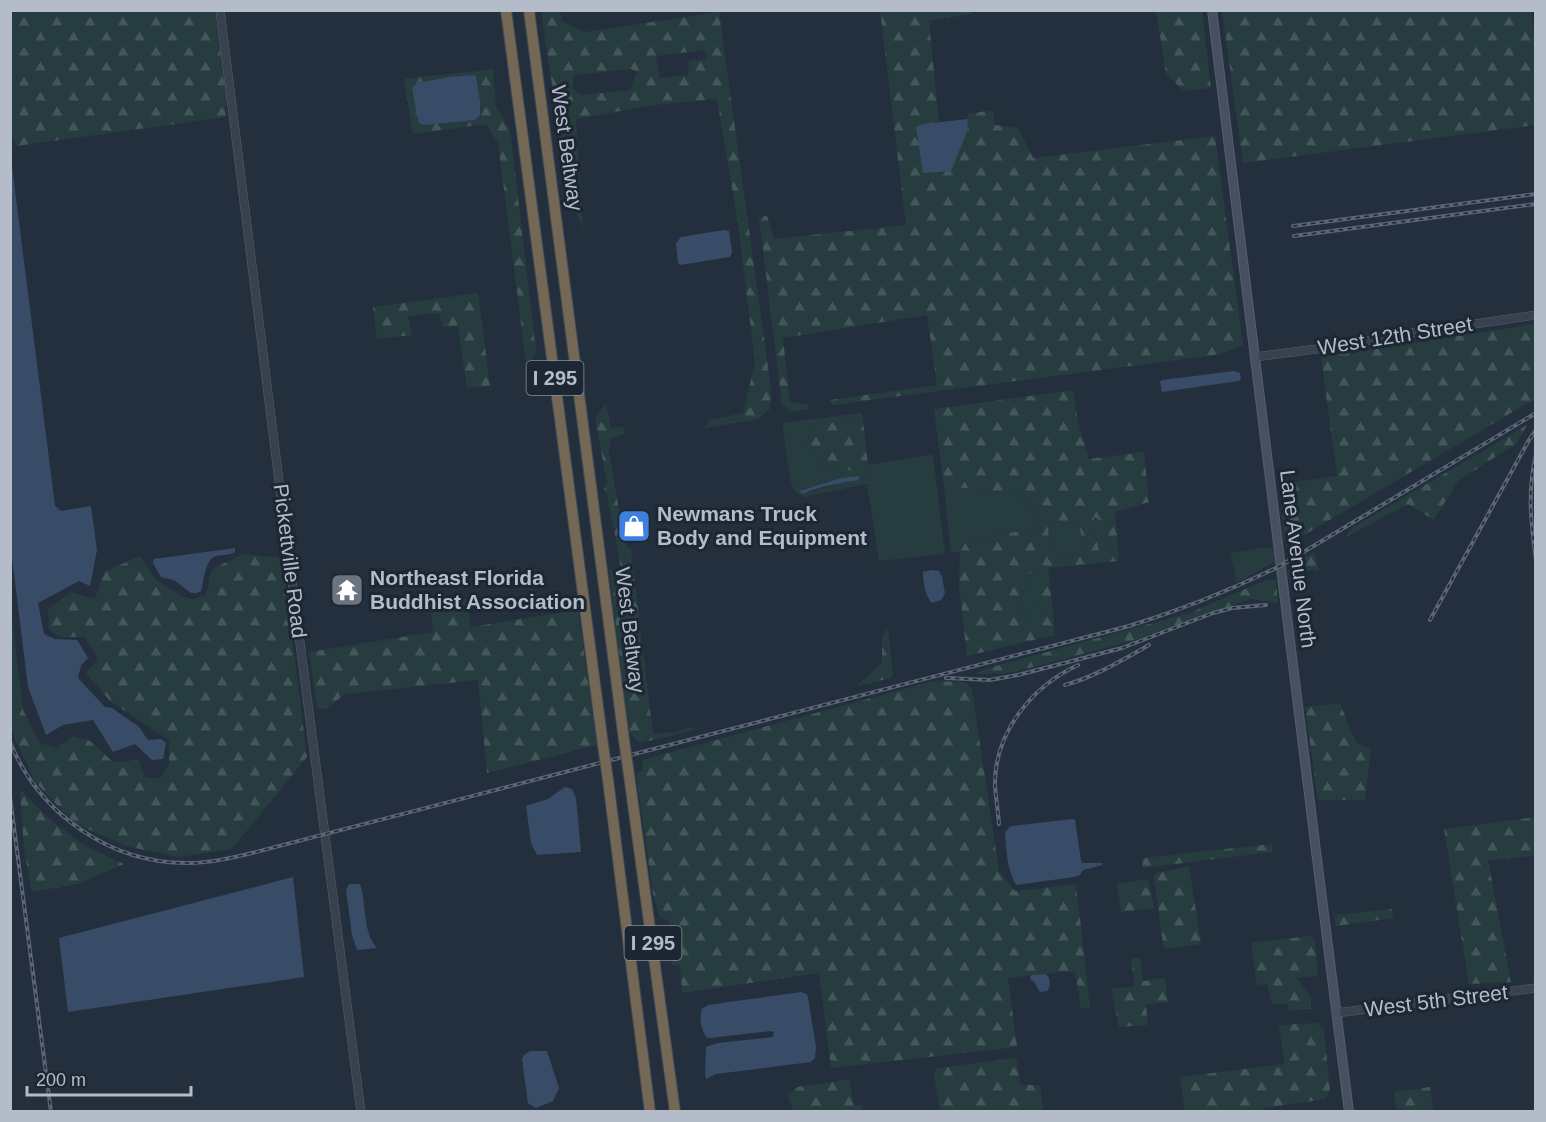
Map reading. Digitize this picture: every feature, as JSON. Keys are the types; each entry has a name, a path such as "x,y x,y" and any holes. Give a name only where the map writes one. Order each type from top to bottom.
{"highway":[{"name":"West Beltway","path":"506,10 650,1112"},
{"name":"West Beltway","path":"529,10 675,1112"}],"main road":[{"name":"Lane Avenue North","path":"1212,10 1349,1112"}],"street":[{"name":"Pickettville Road","path":"220,10 361,1112"},
{"name":"West 12th Street","path":"1255,357 1536,315"},
{"name":"West 5th Street","path":"1336,1013 1536,988"}],"green space":[{"path":"11,10 215,11 227,100 226,117 16,146 10,132"},
{"path":"541,11 560,11 562,21 585,32 719,12 771,389 770,409 758,419 704,428 710,420 743,413 755,362 738,223 717,99 654,105 576,119 583,230 567,185","holes":["704,50 707,59 689,61 688,75 660,78 656,56","631,69 637,72 630,90 581,95 573,89 574,75"]},
{"path":"880,11 971,11 971,14 929,21 939,123 923,124 967,132 968,114 993,110 995,125 1018,128 1033,158 1215,136 1243,345 1222,354 832,405 830,400 937,385 927,315 783,338 790,402 808,404 809,409 791,412 782,404 759,217 767,216 774,239 906,225"},
{"path":"1156,11 1202,11 1211,88 1183,91 1166,73"},
{"path":"1222,11 1531,11 1536,48 1535,125 1243,163"},
{"path":"493,69 496,107 510,129 536,351 527,370 498,143 486,124 413,134 404,79","holes":["475,76 480,115 416,110 412,86 417,83 449,77"]},
{"path":"478,293 490,386 467,388 458,326 443,327 439,313 408,316 412,335 377,339 373,307"},
{"path":"1535,324 1535,399 1292,542 1284,538 1280,484 1337,476 1321,357"},
{"path":"1073,390 1078,422 1089,459 1144,452 1149,502 1115,512 1119,561 1048,568 1055,635 967,656 959,586 960,552 966,541 1037,528 1039,512 1014,493 991,495 980,488 944,488 934,409","holes":["1095,517 1107,525 1110,555 1100,554 1092,523","1051,522 1079,522 1084,554 1052,553 1048,533","1036,572 1041,618 1028,620 1022,611 1025,575"]},
{"path":"606,404 611,428 623,427 625,433 610,439 610,447 608,447 625,543 631,551 653,734 676,732 692,727 695,730 640,743 629,732 609,570 618,574 621,611 625,612 621,567 607,494 604,489 607,482 595,418"},
{"path":"862,413 863,420 806,425 806,439 823,467 852,471 867,482 868,465 933,454 945,554 879,561 867,484 804,497 796,492 791,485 782,423","holes":["841,478 859,480 803,494 800,492"]},
{"path":"863,420 868,465 867,484 852,471 823,467 806,439 806,425"},
{"path":"1527,425 1517,443 1458,481 1434,520 1408,504 1346,537 1352,528"},
{"path":"944,488 980,488 991,495 1014,493 1039,512 1037,528 966,541 960,552 951,553"},
{"path":"1095,517 1107,525 1110,556 1100,555 1092,523"},
{"path":"1052,522 1079,522 1084,554 1052,553 1048,533"},
{"path":"1267,547 1274,552 1276,561 1237,583 1230,553"},
{"path":"1313,553 1319,571 1309,570 1290,580 1291,566"},
{"path":"243,554 282,558 307,757 232,849 178,857 126,846 74,823 36,783 10,723 11,611 23,710 40,743 57,748 73,736 90,741 113,762 138,760 146,778 160,778 169,764 169,740 110,701 86,673 98,659 85,637 60,637 49,629 48,609 71,592 95,599 104,572 140,556 155,579 183,597 193,599 206,595 212,569"},
{"path":"1037,572 1041,619 1028,620 1022,611 1025,575"},
{"path":"1266,580 1276,580 1278,603 1250,599 1132,641 1010,673 975,674 985,669 1189,613"},
{"path":"467,599 471,627 578,610 597,745 487,773 478,680 345,694 326,709 317,707 309,652 433,632 430,604"},
{"path":"888,629 893,674 891,678 857,686 882,662 882,636"},
{"path":"934,681 966,682 972,690 999,871 1015,891 1076,884 1090,1008 1081,1008 1075,972 1008,978 1017,1047 831,1068 819,973 682,993 680,965 672,965 669,920 660,918 653,894 636,773 643,771 642,760"},
{"path":"1340,703 1356,743 1371,749 1365,800 1318,800 1305,707"},
{"path":"22,791 48,818 85,846 124,864 78,884 32,892 24,850 20,793"},
{"path":"1535,817 1535,856 1488,860 1511,982 1469,984 1444,829"},
{"path":"1272,844 1272,852 1143,868 1142,858"},
{"path":"1189,866 1201,944 1167,949 1163,945 1154,876"},
{"path":"1148,879 1154,908 1121,912 1117,884"},
{"path":"1392,909 1394,918 1336,926 1334,915"},
{"path":"1310,936 1314,938 1318,976 1297,978 1311,998 1311,1009 1289,1011 1288,1004 1272,1004 1267,984 1257,985 1251,943"},
{"path":"1140,958 1143,981 1165,978 1168,1002 1146,1005 1148,1025 1119,1027 1111,988 1135,987 1131,959"},
{"path":"1317,1023 1324,1031 1330,1090 1326,1099 1264,1108 1262,1111 1185,1111 1180,1077 1285,1064 1279,1025"},
{"path":"1017,1058 1020,1085 1040,1085 1043,1111 940,1111 934,1074 937,1068"},
{"path":"849,1079 854,1105 862,1105 863,1111 793,1111 788,1095 798,1087"},
{"path":"1430,1087 1434,1111 1397,1111 1394,1092"}],"water":[{"path":"476,76 480,101 480,115 475,120 424,125 419,123 412,87 417,83"},
{"path":"968,119 967,132 951,171 923,173 916,127 923,124"},
{"path":"10,151 55,506 61,511 91,506 97,550 90,586 79,581 38,603 44,634 55,639 77,640 88,658 81,665 78,678 105,707 112,708 139,727 148,740 161,739 166,743 163,759 152,760 135,744 113,752 93,720 63,725 46,735 28,687 10,542"},
{"path":"729,231 732,252 730,257 680,265 678,263 676,243 681,237"},
{"path":"1234,371 1240,373 1239,381 1162,392 1160,382 1162,380"},
{"path":"859,476 859,480 823,487 803,494 799,491 841,478"},
{"path":"235,548 233,553 216,556 209,561 201,591 197,593 191,593 174,580 161,577 153,563 154,559"},
{"path":"939,571 945,593 941,600 932,603 926,592 923,572"},
{"path":"565,787 572,789 576,798 581,852 537,855 531,843 526,806 548,799"},
{"path":"1073,819 1081,861 1083,863 1103,863 1102,865 1083,870 1080,875 1074,877 1016,885 1009,865 1005,832 1011,826"},
{"path":"293,877 304,977 68,1012 59,938"},
{"path":"349,884 360,884 369,934 377,948 357,950 352,935 346,890"},
{"path":"1046,974 1050,980 1049,987 1047,991 1040,992 1030,977"},
{"path":"801,992 807,994 816,1047 815,1058 811,1062 716,1074 706,1079 706,1047 718,1043 773,1037 774,1032 706,1037 701,1023 702,1009 708,1005"},
{"path":"530,1051 547,1051 559,1088 553,1101 536,1108 528,1103 522,1059"}],"railway":[{"path":"1293,226 1536,194"},
{"path":"1294,236 1536,204"},
{"path":"10,742 23,768 39,791 81,830 106,844 132,855 160,861 197,863 236,857 1129,626 1168,613 1280,566 1536,413"},
{"path":"1430,620 1536,430"},
{"path":"1536,455 1531,495 1531,520 1536,560"},
{"path":"946,678 990,680 1018,675 1122,648 1213,613 1232,608 1266,605"},
{"path":"1065,685 1098,673 1149,645"},
{"path":"999,824 995,786 996,766 1008,730 1031,699 1061,674 1078,665"},
{"path":"10,797 51,1112"}],"place":[{"name":"Newmans Truck Body and Equipment","path":"634,526"},
{"name":"Northeast Florida Buddhist Association","path":"347,590"}]}
